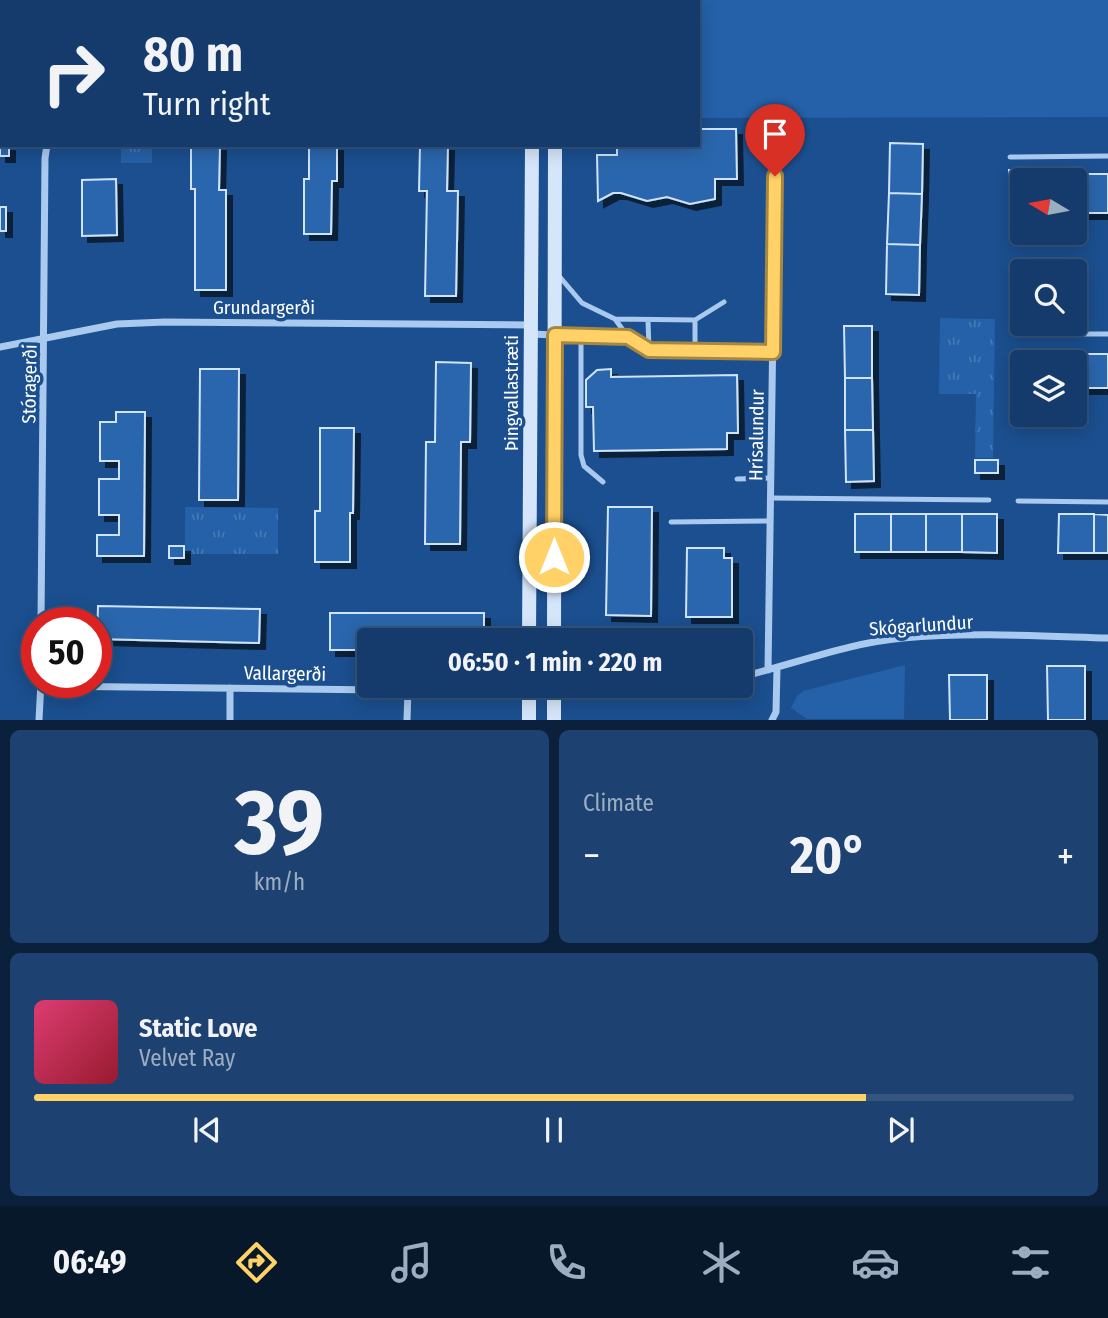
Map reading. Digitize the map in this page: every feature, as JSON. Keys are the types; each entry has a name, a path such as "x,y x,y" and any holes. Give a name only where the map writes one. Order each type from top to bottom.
{"main road":[{"name":"Þingvallastræti","path":"529,628 532,147"},
{"path":"554,628 555,147"},
{"path":"528,719 529,698"},
{"path":"554,698 554,719"}],"street":[{"name":"Hrísalundur","path":"772,719 777,702 772,669 770,521 776,116"},
{"name":"Stóragerði","path":"41,607 47,147"},
{"name":"Grundargerði","path":"0,347 45,336 117,324 165,322 531,329 555,335"},
{"name":"Skógarlundur","path":"753,674 830,650 902,638 969,635 1108,638"},
{"name":"Vallargerði","path":"112,686 357,689"},
{"path":"230,688 230,719"},
{"path":"39,719 40,698"},
{"path":"407,719 408,698"}],"lane":[{"path":"1010,157 1108,156"},
{"path":"555,271 582,303 615,319 695,320 724,302"},
{"path":"615,319 628,337 649,350 773,352"},
{"path":"648,320 649,350"},
{"path":"695,320 695,351"},
{"path":"1087,334 1108,334"},
{"path":"555,335 628,337"},
{"path":"581,335 581,455 584,467 603,482"},
{"path":"737,479 771,478"},
{"path":"771,498 989,500"},
{"path":"1018,501 1108,502"},
{"path":"671,522 770,521"}],"green space":[{"path":"700,0 1108,0 1108,117 700,118"},
{"path":"121,147 152,147 152,163 121,163"},
{"path":"940,318 995,319 993,458 975,458 976,394 939,394"},
{"path":"185,507 278,508 278,554 185,554"},
{"path":"905,665 904,719 807,719 791,708 803,691"}],"building":[{"path":"700,129 736,129 737,179 715,179 715,199 690,204 667,197 647,201 621,193 613,193 598,201 597,155 617,155 617,147 700,147"},
{"path":"890,143 923,144 922,194 889,193"},
{"path":"0,147 9,147 9,156 0,156"},
{"path":"191,147 220,147 219,190 226,190 226,290 195,290 195,189 191,189"},
{"path":"309,147 337,147 337,181 332,181 331,234 304,234 304,179 309,179"},
{"path":"420,147 448,147 447,191 458,191 456,296 425,296 427,191 419,191"},
{"path":"1009,170 1010,212 1009,212"},
{"path":"1087,174 1108,174 1108,213 1087,213"},
{"path":"116,179 117,235 82,236 82,180"},
{"path":"889,193 922,194 920,245 887,244"},
{"path":"0,207 6,207 6,231 0,231"},
{"path":"887,244 920,245 919,295 886,294"},
{"path":"844,326 872,326 872,378 845,378"},
{"path":"1087,354 1108,354 1108,388 1087,388"},
{"path":"436,362 471,363 470,442 461,442 460,544 425,544 426,442 435,442"},
{"path":"200,369 239,369 238,500 199,500"},
{"path":"611,369 611,377 737,375 738,433 727,433 727,449 594,451 593,407 586,407 586,380 597,370"},
{"path":"845,378 872,378 873,430 845,430"},
{"path":"116,412 145,412 144,556 97,556 97,535 119,535 119,515 99,515 99,479 119,479 119,461 100,461 100,422 116,422"},
{"path":"320,428 354,428 350,562 315,562 315,511 320,511"},
{"path":"845,430 873,430 874,481 846,482"},
{"path":"975,460 998,460 998,473 975,473"},
{"path":"608,507 652,507 651,616 606,615"},
{"path":"855,514 891,514 891,552 855,552"},
{"path":"891,514 926,514 926,552 891,552"},
{"path":"926,514 962,514 962,552 926,552"},
{"path":"962,514 997,514 997,553 962,552"},
{"path":"1059,514 1094,514 1094,553 1058,553"},
{"path":"1094,514 1108,515 1108,553 1094,553"},
{"path":"169,546 184,546 184,558 169,558"},
{"path":"687,548 724,548 724,558 732,558 732,617 686,617"},
{"path":"98,606 260,609 259,643 112,639 112,607"},
{"path":"330,613 484,613 484,628 357,628 357,650 330,650"},
{"path":"1047,666 1085,666 1085,720 1048,720"},
{"path":"949,675 987,675 987,720 950,720"}],"route":[{"path":"554,557 555,335 628,337 649,350 773,352 775,176"}]}
